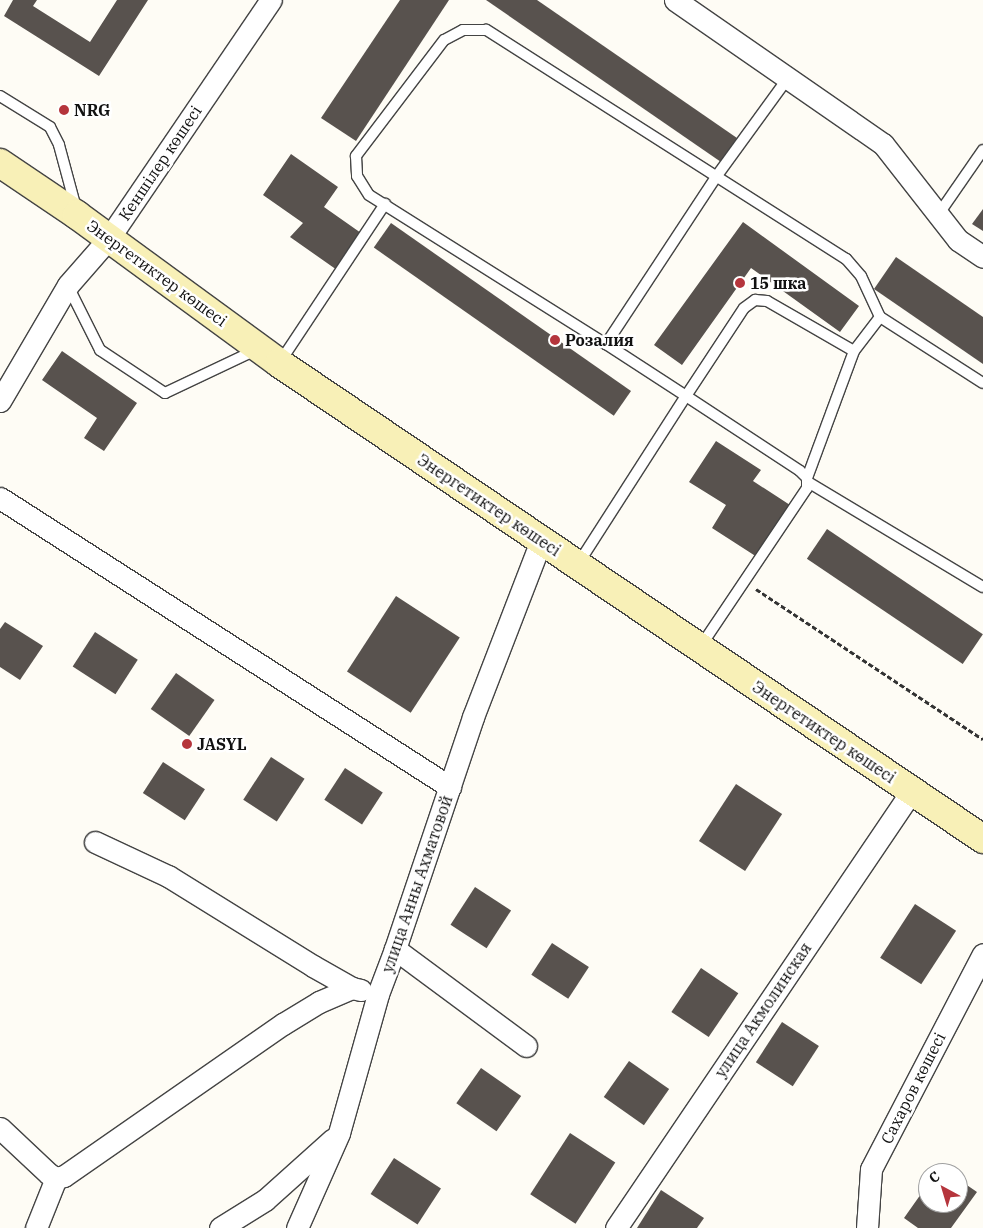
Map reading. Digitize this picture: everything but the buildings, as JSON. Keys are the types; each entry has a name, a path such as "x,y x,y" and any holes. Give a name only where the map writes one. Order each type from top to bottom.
{"main road":[{"name":"Энергетиктер көшесі","path":"0,162 109,238 269,356 983,839"}],"street":[{"name":"Кеншілер көшесі","path":"0,401 68,285 109,238 271,0"},
{"path":"675,0 883,144 958,240 983,257"},
{"path":"0,498 450,787"},
{"name":"улица Анны Ахматовой","path":"297,1228 339,1133 378,994 396,949 473,717 542,541"},
{"name":"улица Акмолинская","path":"616,1228 911,792"},
{"path":"95,842 168,876 352,988 378,994"},
{"path":"396,949 526,1046"},
{"name":"Сахаров көшесі","path":"867,1228 871,1169 983,954"},
{"path":"36,1228 56,1178 69,1173 283,1024 319,1002 352,988"},
{"path":"0,1128 56,1178"},
{"path":"220,1228 265,1200 339,1133"}],"lane":[{"path":"983,383 880,317 860,276 846,259 486,30 462,30 444,40 356,156 357,176 369,195 686,396 800,471 807,480 983,587"},
{"path":"606,344 716,177 788,78"},
{"path":"0,96 50,127 59,145 77,215"},
{"path":"938,214 983,150"},
{"path":"68,285 100,350 165,393 269,356 385,204"},
{"path":"577,565 744,308 755,300 767,301 854,351"},
{"path":"700,648 807,488 807,480 854,351 880,317"}],"path":[{"path":"744,582 983,738"}],"place":[{"name":"NRG","path":"64,110"},
{"name":"15 шка","path":"740,283"},
{"name":"Розалия","path":"555,340"},
{"name":"JASYL","path":"187,744"}]}
